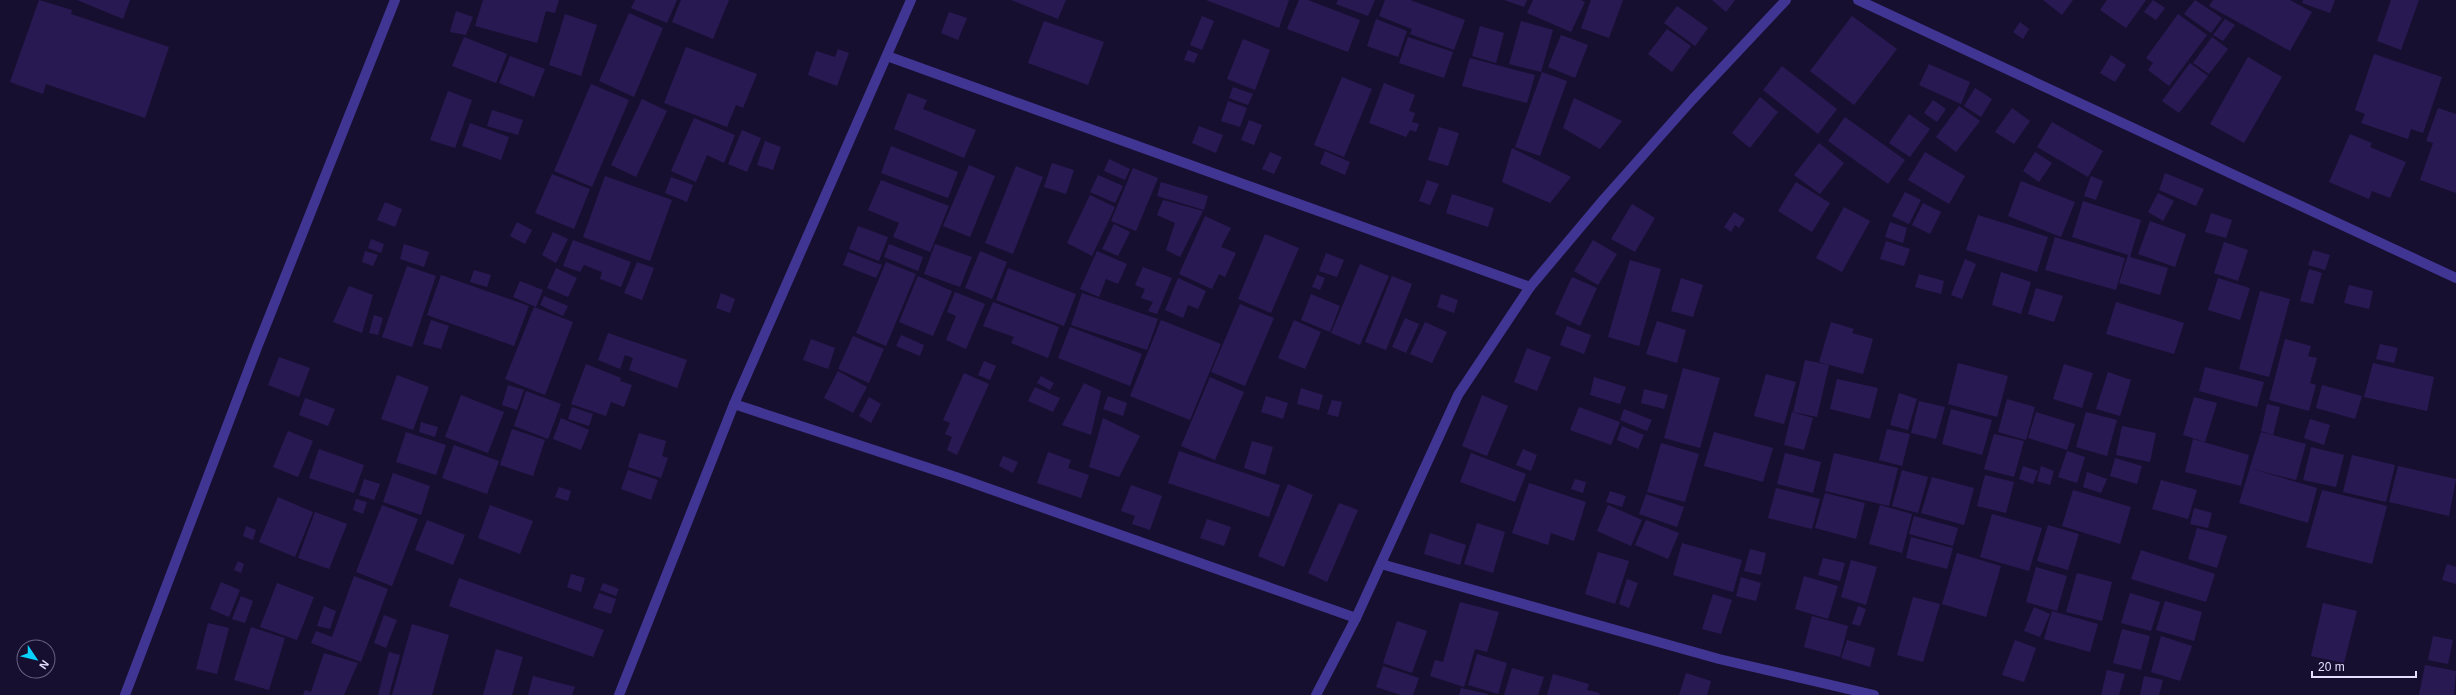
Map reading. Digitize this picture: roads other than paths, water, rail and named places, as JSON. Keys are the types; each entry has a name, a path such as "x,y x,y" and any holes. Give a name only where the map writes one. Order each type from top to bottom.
{"street":[{"path":"125,695 256,350 395,0"},
{"path":"619,695 734,404 911,0"},
{"path":"1316,695 1356,618 1458,395 1530,287 1692,100 1786,0"},
{"path":"1858,0 2456,278"},
{"path":"887,56 1530,287"},
{"path":"734,404 956,477 1356,618"},
{"path":"1381,564 1719,659 1874,695"}]}
